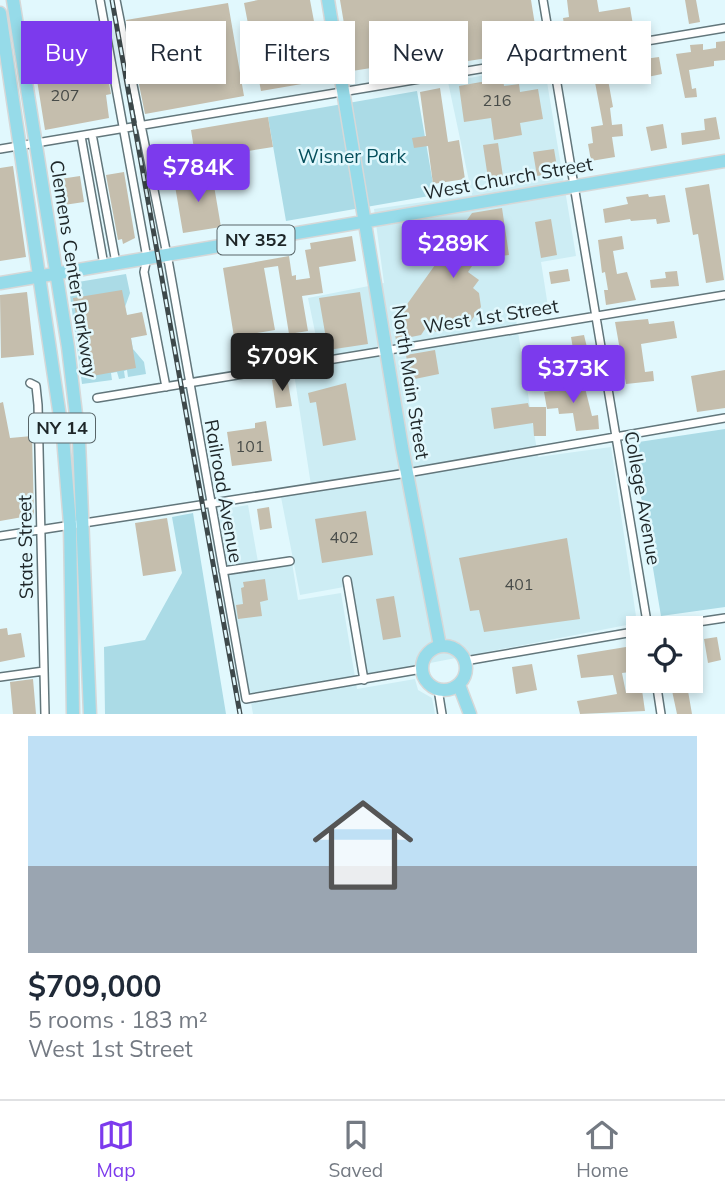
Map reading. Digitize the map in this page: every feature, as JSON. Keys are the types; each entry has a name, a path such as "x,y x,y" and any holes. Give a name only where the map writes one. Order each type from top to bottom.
{"main road":[{"name":"Clemens Center Parkway","path":"13,0 36,143 63,437 70,524 74,714"},
{"name":"North Main Street","path":"328,0 407,473 440,646"},
{"name":"Clemens Center Parkway","path":"0,13 20,145 48,275 68,347 84,522 90,714"},
{"name":"West Church Street","path":"48,275 725,161"},
{"name":"NY 352","path":"0,283 48,275"},
{"path":"440,646 456,649 466,661 465,676 459,685 438,689 425,679 422,669 427,654 440,646"},
{"path":"459,685 470,714"}],"street":[{"path":"100,0 104,21"},
{"name":"Railroad Avenue","path":"116,0 136,127 167,255 246,699 364,680"},
{"name":"College Avenue","path":"543,0 547,21"},
{"path":"112,26 121,24"},
{"path":"651,40 725,28"},
{"path":"112,67 147,258 144,272 166,387"},
{"path":"0,149 482,68"},
{"name":"College Avenue","path":"558,84 646,616"},
{"path":"92,134 110,264"},
{"path":"81,136 110,264"},
{"name":"West 1st Street","path":"97,398 725,295"},
{"name":"State Street","path":"30,383 36,386 38,405 45,714"},
{"path":"0,536 407,473 725,418"},
{"path":"223,571 289,561"},
{"path":"347,580 364,680 422,669"},
{"path":"703,621 725,618"},
{"path":"466,661 626,633"},
{"path":"0,677 44,671"},
{"path":"438,689 442,714"},
{"path":"658,693 661,714"}],"shaded area":[{"path":"482,76 482,84 547,84 576,256 541,262 549,313 516,319 538,457 611,447 636,616 626,616 626,625 363,676 344,587 300,595 281,497 312,492 292,360 320,356 308,298 384,283 374,209 472,195 448,84 468,84 468,78"},
{"path":"248,505 258,562 291,556 298,600 341,593 357,689 415,679 418,690 432,698 435,714 253,714 218,510"}],"green space":[{"name":"Wisner Park","path":"417,91 435,195 286,221 268,117"},
{"path":"126,274 130,293 125,307 133,349 144,362 146,374 128,377 127,370 124,371 125,378 119,379 117,372 111,373 112,380 82,384 69,288 72,283"},
{"path":"725,429 725,607 661,616 632,443"},
{"path":"193,513 226,714 105,714 104,647 145,640 182,573 172,517"}],"building":[{"path":"258,0 310,0 314,21 247,21 244,3"},
{"path":"340,0 531,0 534,21 482,21 482,59 468,61 468,21 369,21 369,68 355,71 355,21 344,21"},
{"path":"567,0 597,0 599,12 630,7 632,21 563,21 563,18 569,17"},
{"path":"685,0 696,0 700,22 689,24"},
{"path":"228,3 244,96 145,114 139,84 226,84 226,21 126,20"},
{"path":"725,41 725,60 714,61 714,66 689,70 692,89 696,88 697,97 685,98 676,54 691,52 690,45 703,44 703,50 716,48 716,42"},
{"path":"659,57 662,74 651,76 651,58"},
{"path":"482,82 482,84 504,86 519,84 520,92 538,89 543,119 520,123 522,135 494,140 491,118 464,122 459,86"},
{"path":"38,84 109,84 111,94 106,95 109,118 45,130"},
{"path":"260,84 302,84 261,91"},
{"path":"595,84 609,84 613,107 610,108 612,125 622,124 623,136 612,137 615,157 591,161 588,144 593,143 591,127 603,125"},
{"path":"440,88 448,142 459,140 465,179 433,184 428,146 414,148 412,138 426,136 420,92"},
{"path":"268,117 273,147 242,152 241,148 222,150 223,157 206,159 205,153 195,155 191,130"},
{"path":"716,117 720,139 682,145 681,133 705,130 704,119"},
{"path":"663,124 667,148 651,151 646,127"},
{"path":"498,143 504,183 489,185 483,145"},
{"path":"554,149 558,173 537,176 533,152"},
{"path":"13,166 26,257 0,261 0,168"},
{"path":"124,172 135,238 123,244 122,239 118,240 106,175"},
{"path":"212,174 221,227 183,233 174,180"},
{"path":"80,176 84,202 64,205 60,179"},
{"path":"709,184 724,280 706,283 698,234 693,235 685,188"},
{"path":"648,194 649,197 665,195 670,222 657,224 656,219 630,219 605,223 603,209 628,204 626,197"},
{"path":"502,208 509,255 501,256 483,243 466,263 472,266 468,272 479,280 473,288 479,293 481,307 468,325 436,332 427,326 421,335 396,340 393,324 472,213"},
{"path":"551,219 557,255 541,258 535,222"},
{"path":"352,236 356,261 319,267 323,293 302,296 308,331 289,334 278,266 264,268 275,330 234,337 223,268 289,256 292,276 296,275 296,280 310,278 305,250 311,249 310,243"},
{"path":"622,236 624,249 613,251 617,274 627,272 636,300 606,305 604,290 608,290 605,272 602,273 598,240"},
{"path":"568,269 570,281 551,284 549,272"},
{"path":"677,271 679,286 651,288 650,280 666,278 665,272"},
{"path":"122,290 127,315 142,312 147,335 131,338 136,368 87,377 73,298"},
{"path":"27,292 34,355 1,358 0,295"},
{"path":"360,292 368,344 328,350 319,298"},
{"path":"648,319 649,324 674,321 677,338 641,344 645,372 653,371 654,381 626,384 615,322"},
{"path":"584,335 591,364 567,368 566,362 575,360 571,337"},
{"path":"548,349 551,371 537,374 533,351"},
{"path":"435,350 439,374 410,380 406,355"},
{"path":"725,370 725,408 697,412 691,376"},
{"path":"287,377 292,406 276,408 272,380"},
{"path":"583,380 592,416 598,415 599,429 576,431 573,413 559,414 558,408 547,409 544,392 563,389 562,384"},
{"path":"346,383 356,440 323,446 316,402 310,403 308,393"},
{"path":"3,402 10,438 32,436 34,515 0,521 0,403"},
{"path":"528,403 529,407 546,407 546,436 534,436 533,423 494,429 491,408"},
{"path":"266,421 272,461 232,466 227,432 255,428 255,423"},
{"path":"269,507 272,528 260,530 257,509"},
{"path":"366,511 373,555 322,563 315,519"},
{"path":"167,518 176,571 143,576 135,523"},
{"path":"567,538 580,619 484,632 479,610 470,611 459,558"},
{"path":"265,579 268,600 260,602 262,616 238,619 236,605 243,604 243,582"},
{"path":"394,596 401,637 383,640 376,599"},
{"path":"7,628 8,635 21,633 25,657 0,662 0,629"},
{"path":"717,637 721,660 708,663 704,639"},
{"path":"626,647 626,672 622,673 626,693 642,693 645,711 580,714 577,701 617,694 613,675 581,678 577,655"},
{"path":"532,664 537,690 516,694 512,667"},
{"path":"33,679 36,714 13,714 10,682"},
{"path":"672,693 688,693 692,714 677,714"}],"railway":[{"path":"112,0 240,714"}]}
